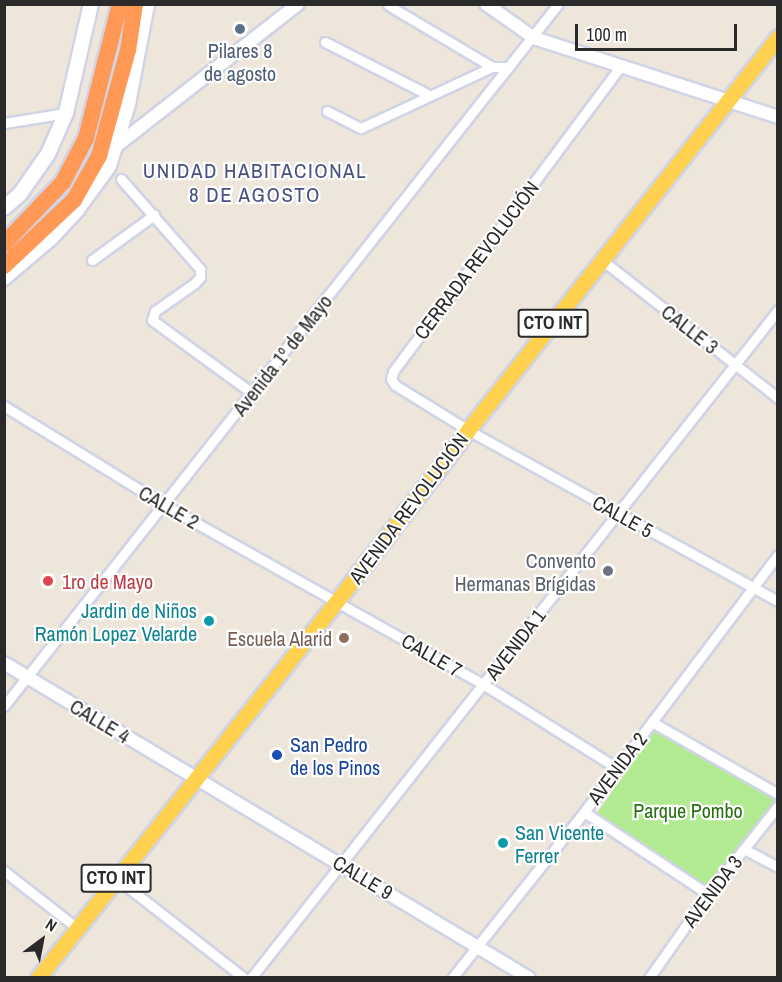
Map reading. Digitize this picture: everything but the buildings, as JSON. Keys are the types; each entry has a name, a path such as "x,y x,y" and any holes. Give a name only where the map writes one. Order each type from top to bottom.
{"highway":[{"path":"4,230 38,200 70,153 95,77 110,4"},
{"path":"4,244 63,182 86,138 120,4"},
{"path":"4,258 28,239 71,188 99,134 133,4"},
{"path":"4,266 74,200 99,156 128,50 133,4"}],"main road":[{"path":"4,208 20,194 48,154 66,113 91,4"},
{"path":"4,278 51,238 83,203 109,166 128,104 147,4"},
{"name":"AVENIDA REVOLUCIÓN","path":"38,978 337,601 468,430 777,37"}],"street":[{"path":"115,147 298,4"},
{"path":"486,4 534,38 777,117"},
{"name":"Avenida 1º de Mayo","path":"4,706 508,67 534,38 558,4"},
{"path":"388,5 492,67"},
{"path":"325,42 429,95"},
{"path":"327,111 361,128 492,67 508,67"},
{"name":"CERRADA REVOLUCIÓN","path":"468,430 394,386 391,379 393,372 620,67"},
{"path":"4,123 66,113"},
{"path":"121,179 200,269 201,277 155,311 152,320 252,393"},
{"path":"92,260 154,215"},
{"name":"CALLE 3","path":"602,260 777,398"},
{"name":"AVENIDA 1","path":"251,978 777,310"},
{"name":"CALLE 2","path":"4,406 164,505 337,601"},
{"name":"CALLE 5","path":"468,430 777,601"},
{"name":"AVENIDA 2","path":"452,978 584,812 777,555"},
{"name":"CALLE 7","path":"337,601 483,684 617,768"},
{"name":"CALLE 4","path":"4,663 195,778"},
{"path":"652,722 777,794"},
{"name":"CALLE 9","path":"195,778 529,978"},
{"name":"AVENIDA 3","path":"649,978 708,894 777,806"},
{"path":"584,812 708,894"},
{"path":"744,849 777,867"},
{"path":"4,871 77,928"},
{"path":"117,878 244,978"}],"green space":[{"name":"Parque Pombo","path":"657,728 777,798 708,889 595,816"}],"place":[{"name":"Pilares 8 de agosto","path":"240,29"},
{"name":"Convento Hermanas Brígidas","path":"608,571"},
{"name":"1ro de Mayo","path":"48,581"},
{"name":"Jardin de Niños Ramón Lopez Velarde","path":"209,621"},
{"name":"Escuela Alarid","path":"344,638"},
{"name":"San Pedro de los Pinos","path":"277,755"},
{"name":"San Vicente Ferrer","path":"503,843"}],"district":[{"name":"UNIDAD HABITACIONAL 8 DE AGOSTO","path":"255,183"}]}
